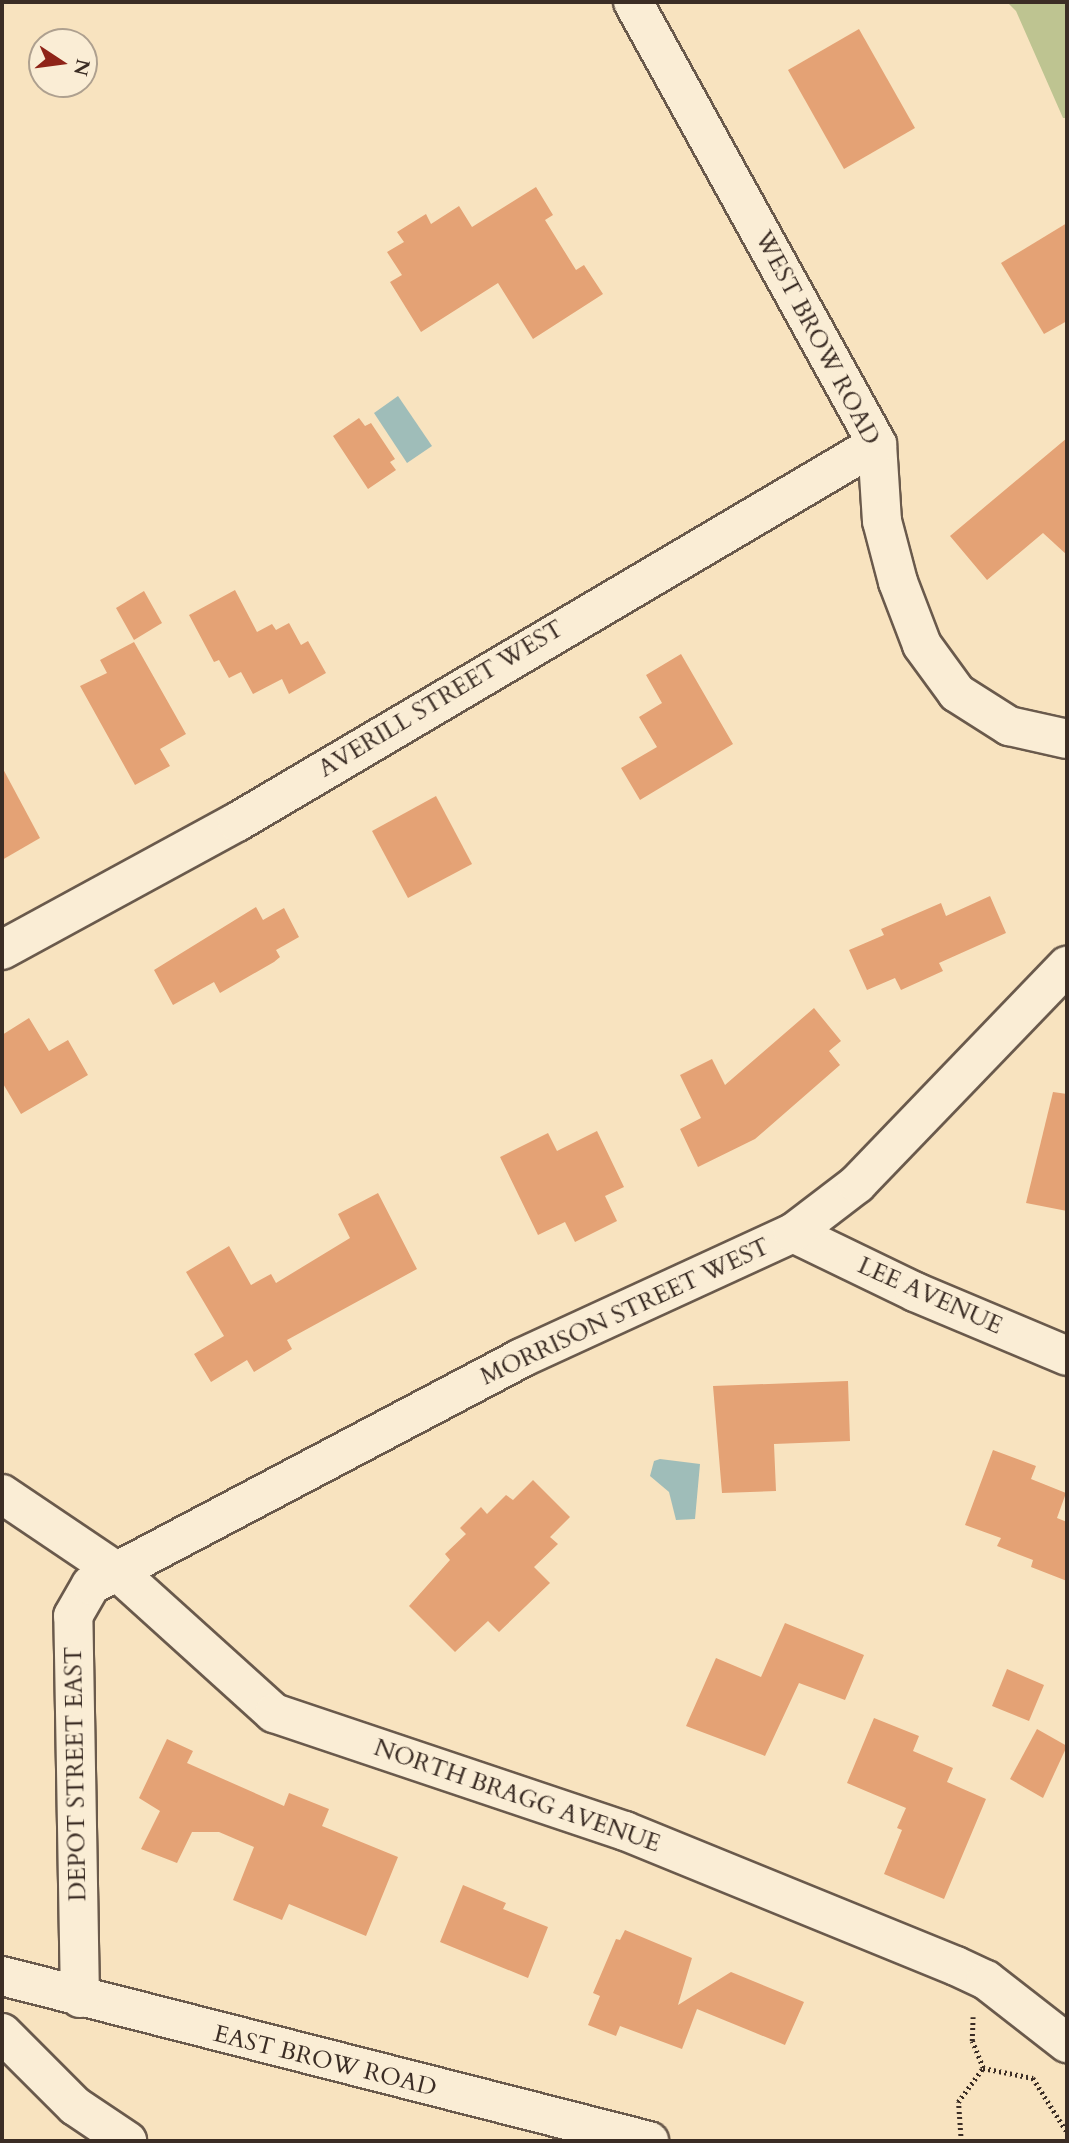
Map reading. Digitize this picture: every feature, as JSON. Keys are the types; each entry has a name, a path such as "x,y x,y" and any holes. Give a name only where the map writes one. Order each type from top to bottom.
{"street":[{"name":"WEST BROW ROAD","path":"633,2 877,444 883,521 898,582 936,669 957,693 1009,726 1067,739"},
{"name":"AVERILL STREET WEST","path":"2,950 237,822 877,444"},
{"name":"MORRISON STREET WEST","path":"119,1573 521,1358 793,1233 857,1184 1067,966"},
{"name":"LEE AVENUE","path":"793,1233 915,1292 1067,1356"},
{"name":"NORTH BRAGG AVENUE","path":"2,1494 119,1573 274,1713 625,1831 956,1966 986,1980 1067,2043"},
{"name":"DEPOT STREET EAST","path":"80,1998 74,1616 91,1585 119,1573"},
{"name":"EAST BROW ROAD","path":"2,1976 649,2141"},
{"path":"2,2033 75,2106 127,2141"}],"path":[{"path":"972,2041 983,2068"},
{"path":"983,2068 1033,2078 1067,2132"},
{"path":"961,2141 958,2102 983,2068"}],"green space":[{"path":"1007,2 1067,2 1067,118 1063,118 1016,11"}],"water":[{"path":"398,396 432,446 407,463 374,413"},
{"path":"660,1459 700,1464 695,1519 676,1520 669,1492 650,1476 654,1461"}],"building":[{"path":"859,29 915,128 844,169 788,70"},
{"path":"536,187 553,215 545,220 576,270 584,265 603,294 533,339 498,283 421,332 390,282 402,275 387,252 404,242 397,232 426,214 431,224 459,206 472,227"},
{"path":"1067,223 1067,321 1044,334 1001,263"},
{"path":"359,418 365,426 371,423 395,459 390,462 396,470 368,489 333,436"},
{"path":"1067,438 1067,555 1043,533 987,580 950,536"},
{"path":"235,590 257,632 272,624 276,630 289,623 301,645 308,641 326,673 289,694 282,679 253,694 241,672 229,678 219,660 214,662 189,615"},
{"path":"144,591 162,623 134,640 116,608"},
{"path":"134,642 186,734 160,749 170,766 135,785 80,686 107,673 100,660"},
{"path":"681,654 733,744 640,800 621,768 657,747 639,717 662,703 646,675"},
{"path":"2,767 40,838 2,860"},
{"path":"436,796 472,864 408,898 372,831"},
{"path":"990,896 1006,933 939,963 943,971 901,990 895,978 867,990 849,950 884,935 881,929 941,903 946,916"},
{"path":"256,907 263,920 284,908 299,937 276,950 280,957 274,962 220,993 214,982 173,1005 154,970"},
{"path":"814,1008 841,1041 829,1051 840,1065 755,1139 698,1167 680,1129 701,1118 680,1075 712,1059 725,1085"},
{"path":"29,1018 49,1051 68,1040 88,1075 21,1114 2,1082 2,1035"},
{"path":"1053,1092 1067,1094 1067,1211 1026,1203"},
{"path":"597,1131 624,1187 605,1196 617,1221 575,1242 565,1222 538,1235 500,1157 548,1133 557,1151"},
{"path":"378,1193 417,1269 287,1340 292,1349 254,1372 247,1360 211,1382 194,1354 224,1336 186,1272 229,1246 251,1285 271,1274 276,1283 350,1238 338,1214"},
{"path":"848,1381 850,1441 774,1444 776,1491 722,1493 713,1386"},
{"path":"993,1450 1036,1466 1031,1479 1066,1493 1057,1518 1067,1522 1067,1581 1031,1567 1033,1560 997,1546 1001,1538 965,1525"},
{"path":"533,1480 570,1517 550,1537 558,1544 534,1567 550,1583 499,1632 488,1621 455,1652 409,1606 450,1560 445,1554 466,1534 460,1528 481,1507 487,1514 506,1495 513,1500"},
{"path":"785,1623 864,1655 845,1700 799,1683 765,1756 686,1726 716,1658 761,1677"},
{"path":"1007,1669 1044,1685 1029,1721 992,1706"},
{"path":"874,1718 919,1736 913,1751 953,1768 947,1782 986,1799 944,1899 884,1874 902,1830 897,1828 906,1808 847,1783"},
{"path":"1037,1729 1067,1746 1043,1798 1010,1779"},
{"path":"167,1739 193,1751 187,1763 284,1806 289,1793 329,1809 322,1826 398,1857 366,1936 289,1904 282,1920 233,1900 254,1847 219,1832 192,1832 177,1863 141,1849 160,1811 139,1798"},
{"path":"463,1885 506,1903 503,1909 548,1927 528,1978 440,1942"},
{"path":"625,1930 692,1958 678,2005 731,1972 804,2002 785,2045 697,2009 682,2049 620,2026 616,2036 588,2025 600,1996 593,1993 616,1939 620,1940"}]}
